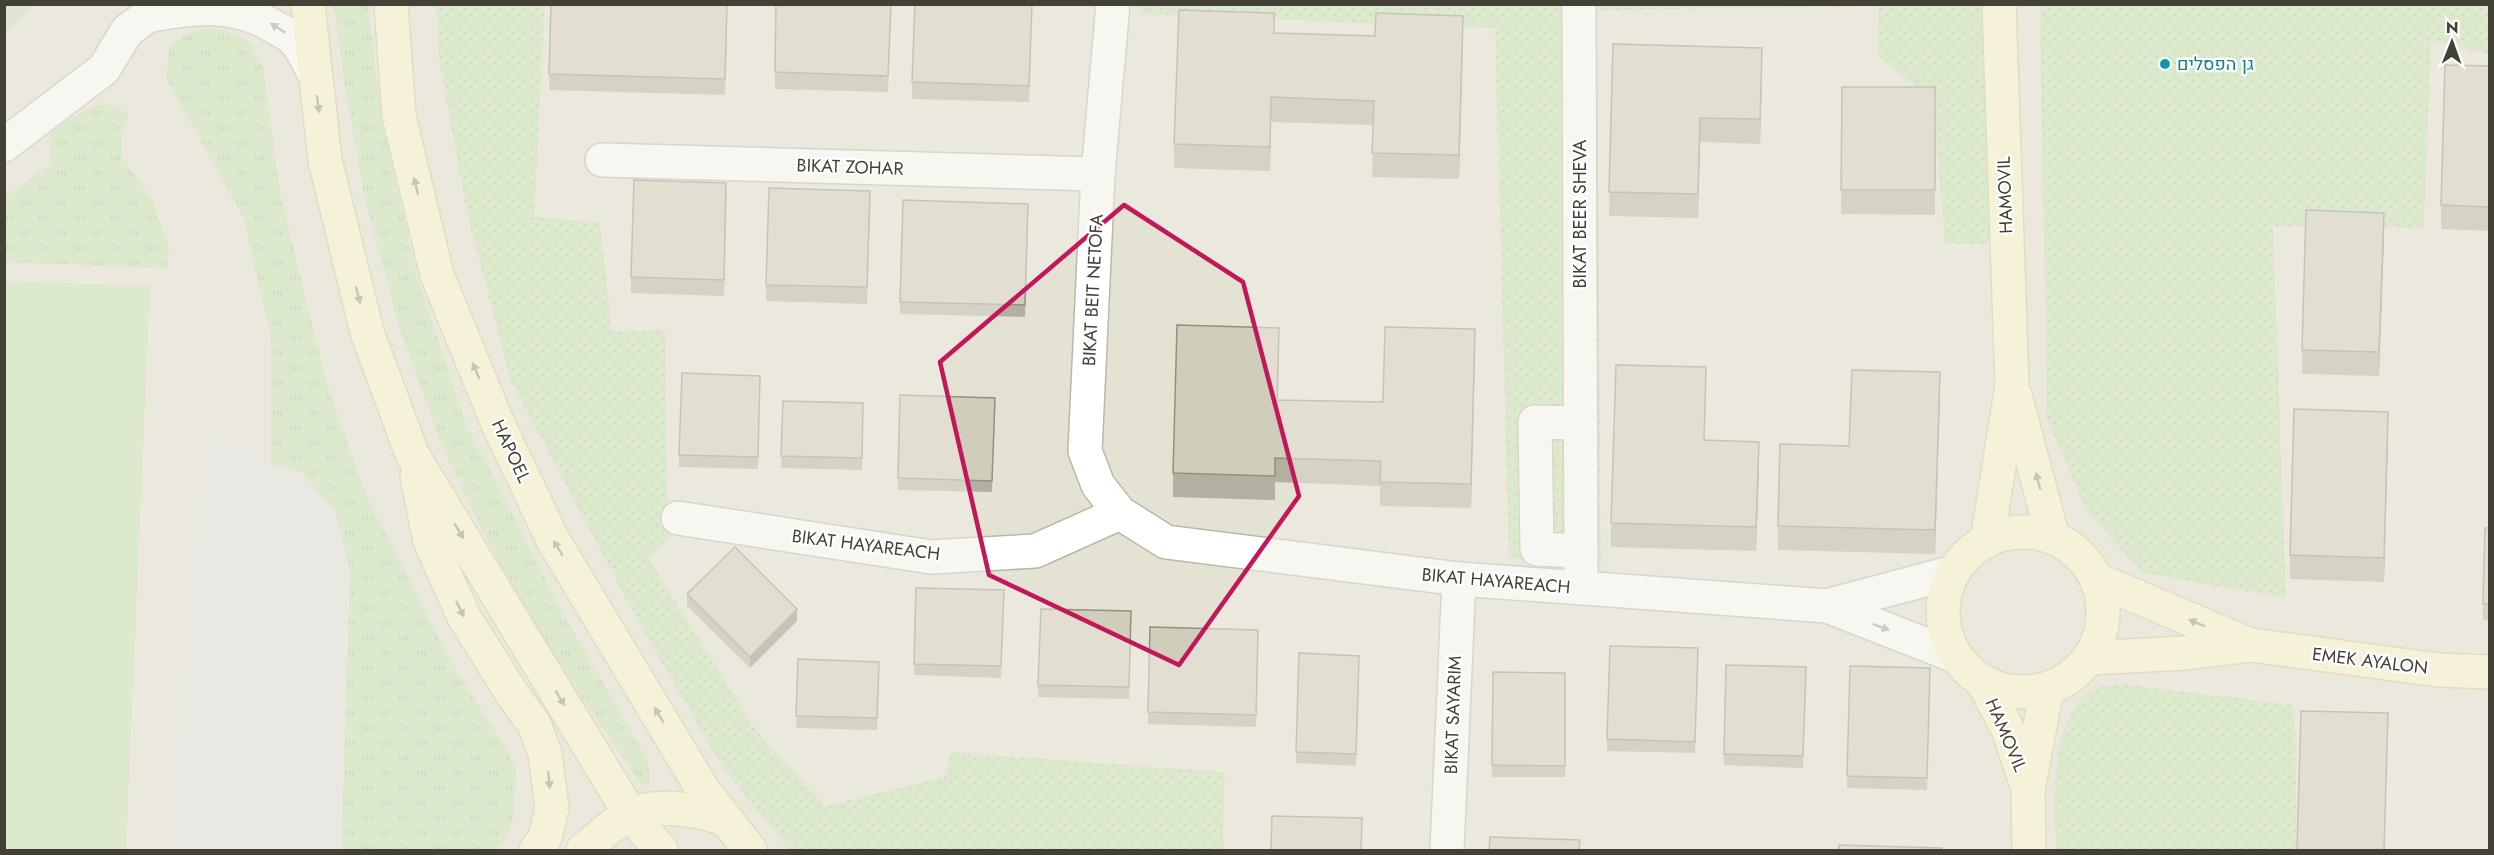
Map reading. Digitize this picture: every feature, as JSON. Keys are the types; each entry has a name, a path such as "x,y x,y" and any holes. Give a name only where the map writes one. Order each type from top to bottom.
{"street":[{"path":"308,4 325,160 367,332 412,454 430,541 463,615 511,692 534,724 545,753 552,807 545,838 537,850"},
{"name":"HAPOEL","path":"391,4 399,116 437,275 498,424 553,540 704,790 750,850"},
{"name":"BIKAT BEIT NETOFA","path":"1113,4 1098,174 1085,451 1098,485 1120,513 1166,542"},
{"name":"BIKAT BEER SHEVA","path":"1579,4 1581,588"},
{"name":"HAMOVIL","path":"1987,541 2012,385 1999,4"},
{"path":"4,145 104,69 127,31 155,10 235,9 262,18 292,38 314,73"},
{"name":"BIKAT ZOHAR","path":"602,160 1098,174"},
{"name":"HAMOVIL","path":"2012,385 2053,538"},
{"path":"1580,423 1534,422 1537,549 1581,551"},
{"path":"412,454 630,814 658,850 674,832 683,809 685,784 676,744"},
{"name":"BIKAT HAYAREACH","path":"678,518 931,557 1035,551 1120,513"},
{"path":"2031,532 2053,538 2072,547 2087,562 2098,580 2104,606 2102,634 2090,658 2071,677 2047,689 2025,693 2004,690 1983,682 1963,666 1955,656 1946,635 1943,614 1945,592 1954,572 1968,554 1987,541 2008,533 2031,532"},
{"name":"BIKAT HAYAREACH","path":"1166,542 1459,579 1827,606 1955,656"},
{"name":"BIKAT HAYAREACH","path":"1827,606 1954,572"},
{"name":"BIKAT SAYARIM","path":"1447,850 1459,579"},
{"name":"EMEK AYALON","path":"2098,580 2251,645"},
{"name":"EMEK AYALON","path":"2090,658 2185,653 2251,645 2438,670 2490,672"},
{"name":"HAMOVIL","path":"1983,682 2008,730 2028,790"},
{"name":"HAMOVIL","path":"2029,850 2028,790 2047,689"},
{"path":"583,850 630,814 652,807 711,814 728,821"}],"highlighted area":[{"path":"1124,205 1243,282 1299,496 1179,665 989,575 940,362"}],"shaded area":[{"path":"5,5 2489,5 2489,850 5,850"},
{"path":"207,433 271,464 301,472 335,511 350,568 341,850 170,850"}],"green space":[{"path":"1140,4 1992,5 1995,245 1945,243 1933,103 1877,54 1879,6 1597,10 1601,567 1509,558 1495,28 1140,14"},
{"path":"4,5 34,5 5,34"},
{"path":"334,5 368,5 382,121 417,277 466,423 560,608 647,759 650,775 649,786 641,784 549,650 500,566 445,454 398,324 364,195 344,82"},
{"path":"436,5 545,5 534,217 600,222 612,331 665,330 668,538 648,558 757,732 825,806 945,777 950,752 1225,772 1223,850 789,850 724,769 647,638 511,382 467,213 439,59"},
{"path":"2040,5 2489,5 2489,54 2431,41 2424,228 2273,226 2286,598 2143,573 2086,511 2047,418"},
{"path":"206,28 227,30 250,43 263,67 280,192 326,380 364,490 450,660 506,748 516,770 514,816 506,839 497,850 341,850 350,568 301,472 271,464 271,338 243,217 166,79 170,45 185,35"},
{"path":"96,105 115,105 129,115 122,137 121,155 153,201 169,247 168,269 5,262 5,197 50,164 51,146 48,137 57,126"},
{"path":"5,281 150,286 126,850 5,850"},
{"path":"2121,684 2294,705 2297,850 2056,850 2055,785 2062,737 2070,716 2082,699 2098,688"}],"building":[{"path":"551,4 727,4 725,79 549,74"},
{"path":"776,4 891,4 888,76 775,72"},
{"path":"915,4 1032,4 1029,86 912,82"},
{"path":"1179,10 1274,13 1274,33 1375,36 1376,13 1463,16 1459,155 1372,153 1374,101 1271,97 1270,147 1174,144"},
{"path":"1613,44 1762,48 1760,119 1700,118 1698,194 1609,192"},
{"path":"2445,65 2490,66 2490,207 2441,205"},
{"path":"1842,87 1935,87 1935,190 1841,190"},
{"path":"634,180 726,183 724,280 631,277"},
{"path":"769,188 870,191 867,287 766,285"},
{"path":"903,200 1028,204 1025,305 900,302"},
{"path":"2306,210 2384,213 2379,352 2302,350"},
{"path":"1177,325 1279,328 1277,400 1383,402 1385,327 1475,329 1471,484 1380,482 1381,461 1275,458 1275,476 1173,473"},
{"path":"1616,365 1706,367 1704,440 1759,442 1756,527 1611,523"},
{"path":"1852,370 1940,372 1935,530 1778,526 1780,444 1849,446"},
{"path":"682,373 760,376 758,457 679,455"},
{"path":"900,395 995,398 992,481 898,478"},
{"path":"783,401 863,403 862,458 781,456"},
{"path":"2294,409 2388,412 2384,558 2290,555"},
{"path":"2485,528 2490,528 2490,604 2483,604"},
{"path":"735,547 797,609 750,657 687,594"},
{"path":"916,588 1004,590 1001,666 914,664"},
{"path":"1041,609 1131,611 1129,687 1038,685"},
{"path":"1150,627 1258,630 1256,715 1148,712"},
{"path":"1610,646 1698,648 1695,742 1607,739"},
{"path":"1299,653 1359,656 1356,754 1296,752"},
{"path":"798,659 879,662 877,718 796,716"},
{"path":"1726,665 1806,667 1803,756 1724,754"},
{"path":"1850,666 1930,668 1927,778 1847,776"},
{"path":"1493,672 1565,673 1565,766 1492,765"},
{"path":"2301,711 2388,713 2384,850 2297,850"},
{"path":"1272,816 1362,818 1361,850 1271,850"},
{"path":"1490,837 1580,840 1579,850 1489,850"},
{"path":"1839,845 1942,848 1942,850 1839,850"}],"place":[{"name":"גן הפסלים","path":"2165,64"}]}
